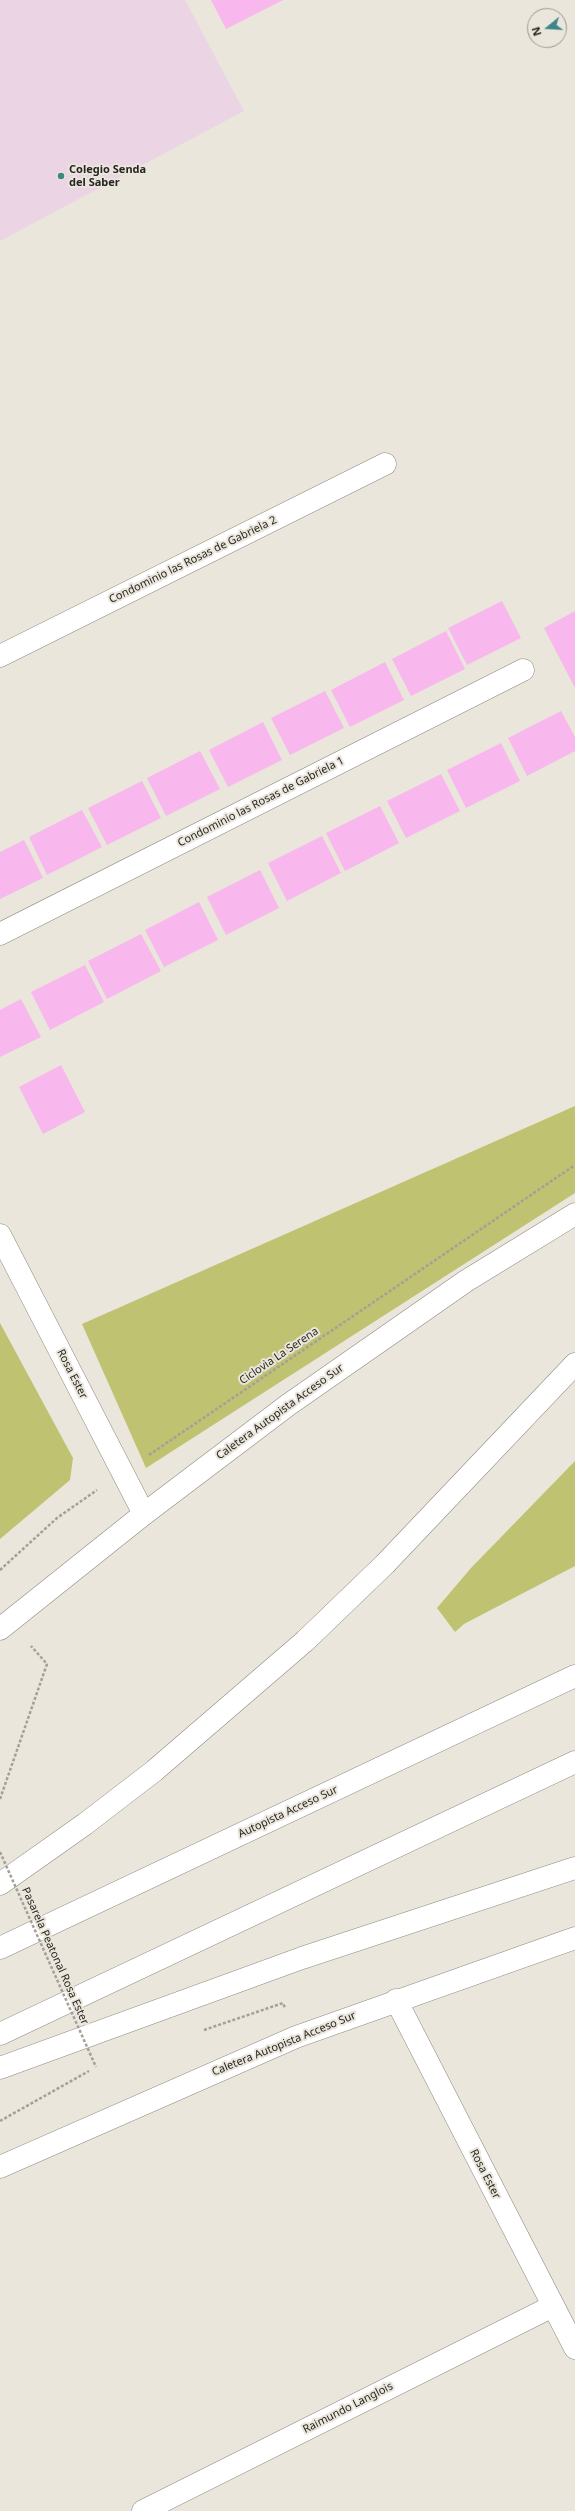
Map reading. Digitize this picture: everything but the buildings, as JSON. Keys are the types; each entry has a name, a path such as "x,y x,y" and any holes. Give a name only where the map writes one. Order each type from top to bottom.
{"main road":[{"name":"Condominio las Rosas de Gabriela 2","path":"0,656 385,464"},
{"name":"Condominio las Rosas de Gabriela 1","path":"0,934 523,670"},
{"name":"Caletera Autopista Acceso Sur","path":"0,1629 144,1514 375,1343 466,1281 575,1214"},
{"name":"Rosa Ester","path":"0,1235 144,1514"},
{"path":"0,1884 85,1824 154,1771 304,1641 385,1564 575,1364"},
{"name":"Autopista Acceso Sur","path":"0,1948 575,1676"},
{"path":"0,2034 575,1762"},
{"path":"0,2068 302,1958 575,1868"},
{"name":"Caletera Autopista Acceso Sur","path":"0,2167 296,2037 396,2000 575,1938"},
{"name":"Rosa Ester","path":"396,2000 575,2348"},
{"name":"Raimundo Langlois","path":"143,2511 554,2306"}],"path":[{"name":"Ciclovìa La Serena","path":"0,1570 57,1518 122,1472 575,1165"},
{"path":"0,1799 47,1664"},
{"name":"Pasarela Peatonal Rosa Ester","path":"0,1852 96,2067"},
{"path":"200,2031 283,2003"},
{"path":"0,2121 96,2067 103,2065"}],"shaded area":[{"name":"Colegio Senda del Saber","path":"0,0 185,0 244,111 0,241"}],"green space":[{"path":"575,1106 575,1193 146,1468 82,1324"},
{"path":"0,1323 73,1458 70,1480 0,1539"},
{"path":"575,1461 575,1566 464,1624 455,1632 437,1608 471,1568"}],"place":[{"name":"Colegio Senda del Saber","path":"61,176"}]}
